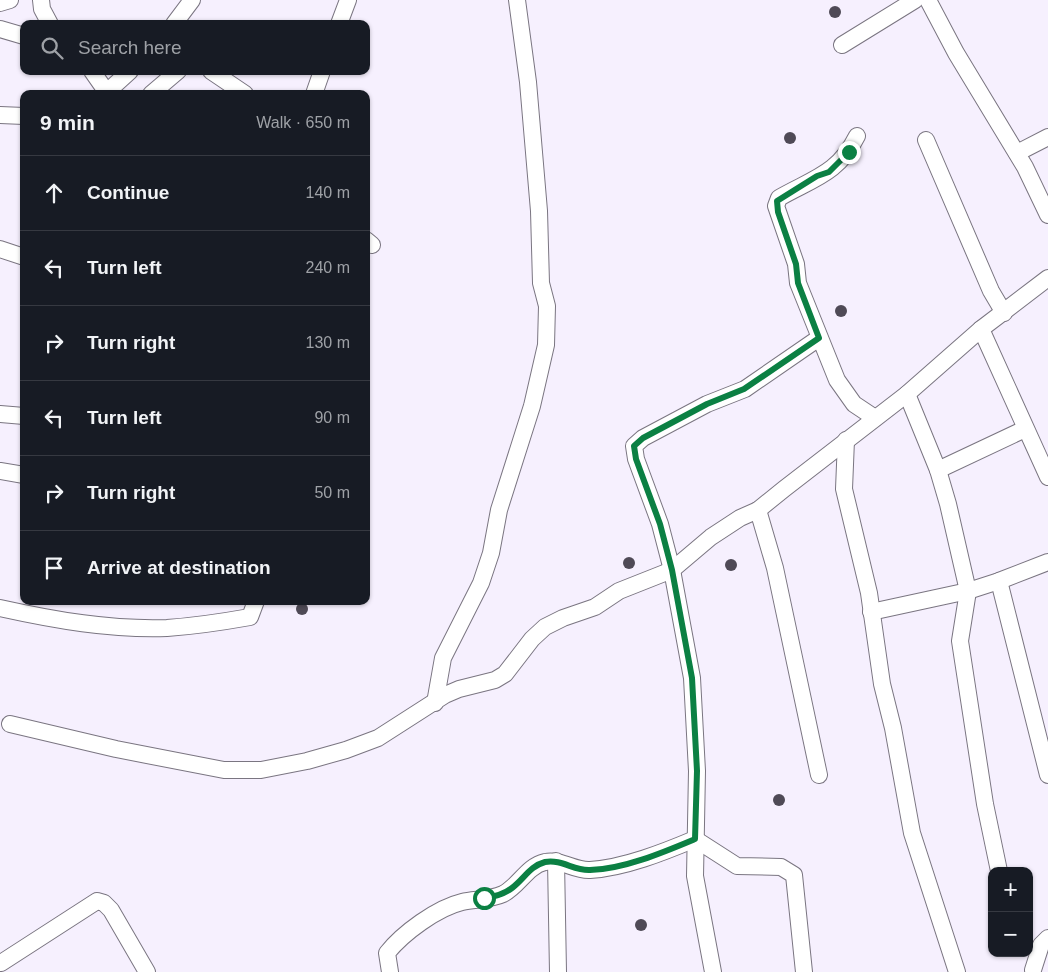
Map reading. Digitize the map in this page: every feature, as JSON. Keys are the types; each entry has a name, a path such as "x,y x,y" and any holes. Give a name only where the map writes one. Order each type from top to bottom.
{"street":[{"path":"0,3 10,0"},
{"path":"41,0 42,9 48,20"},
{"path":"340,20 348,0"},
{"path":"435,703 443,658 482,583 491,553 499,510 532,406 546,345 547,306 541,283 539,211 528,82 517,0"},
{"path":"842,45 915,0"},
{"path":"928,0 956,53 1017,154 1048,215"},
{"path":"176,20 184,3"},
{"path":"0,29 20,35"},
{"path":"95,75 105,90"},
{"path":"110,90 126,75"},
{"path":"157,90 173,75"},
{"path":"217,75 239,90"},
{"path":"315,90 321,75"},
{"path":"0,115 20,116"},
{"path":"857,136 849,152 829,172 817,176 777,201 778,212 796,264 798,283 819,338 845,394 865,414 875,418"},
{"path":"1017,154 1048,137"},
{"path":"926,140 991,291 1004,312"},
{"path":"0,249 20,256"},
{"path":"10,724 185,764 224,770 261,770 338,752 378,738 459,689 495,680 505,674 532,639 545,627 563,618 595,607 619,591 672,570 711,538 740,518 758,510 906,394 982,329 1048,278"},
{"path":"982,329 1048,477"},
{"path":"713,972 695,876 697,771 694,695 672,570 660,524 636,459 634,446 643,438 707,404 744,389 819,338"},
{"path":"906,394 938,470 948,504 968,591 960,641 985,804 998,867"},
{"path":"0,414 20,416"},
{"path":"938,470 1025,429"},
{"path":"846,440 844,489 869,593 882,684 893,728 912,832 957,972"},
{"path":"0,471 20,474"},
{"path":"758,510 775,568 819,775"},
{"path":"871,612 968,591 1048,562"},
{"path":"999,581 1048,774"},
{"path":"0,608 36,608 133,628 166,628 210,624 250,617 254,605"},
{"path":"374,972 388,966 389,951 433,914 460,903 502,894 544,862 556,862 588,870 608,867 660,853 695,839"},
{"path":"695,839 737,866 780,866 794,875 804,972"},
{"path":"556,862 558,972"},
{"path":"2,966 97,901 104,903 111,910 147,972"},
{"path":"1033,971 1041,945 1048,938"},
{"path":"1028,957 1033,971"}],"building":[{"path":"833,6 837,6 841,12 837,18 833,18 829,14 829,10"},
{"path":"788,132 792,132 796,138 792,144 788,144 784,140 784,136"},
{"path":"839,305 843,305 847,311 843,317 839,317 835,313 835,309"},
{"path":"627,557 631,557 635,563 631,569 627,569 623,565 623,561"},
{"path":"729,559 733,559 737,565 733,571 729,571 725,567 725,563"},
{"path":"298,605 306,605 308,611 304,615 300,615 296,611"},
{"path":"777,794 781,794 785,800 781,806 777,806 773,802 773,798"},
{"path":"639,919 643,919 647,925 643,931 639,931 635,927 635,923"}],"route":[{"path":"484,898 502,894 513,887 525,874 544,862 567,863 580,869 588,870 608,867 660,853 695,839 697,771 692,678 672,570 660,524 633,452 634,446 643,438 707,404 744,389 819,338 798,283 796,264 776,206 779,198 817,176 829,172 849,152"}]}
